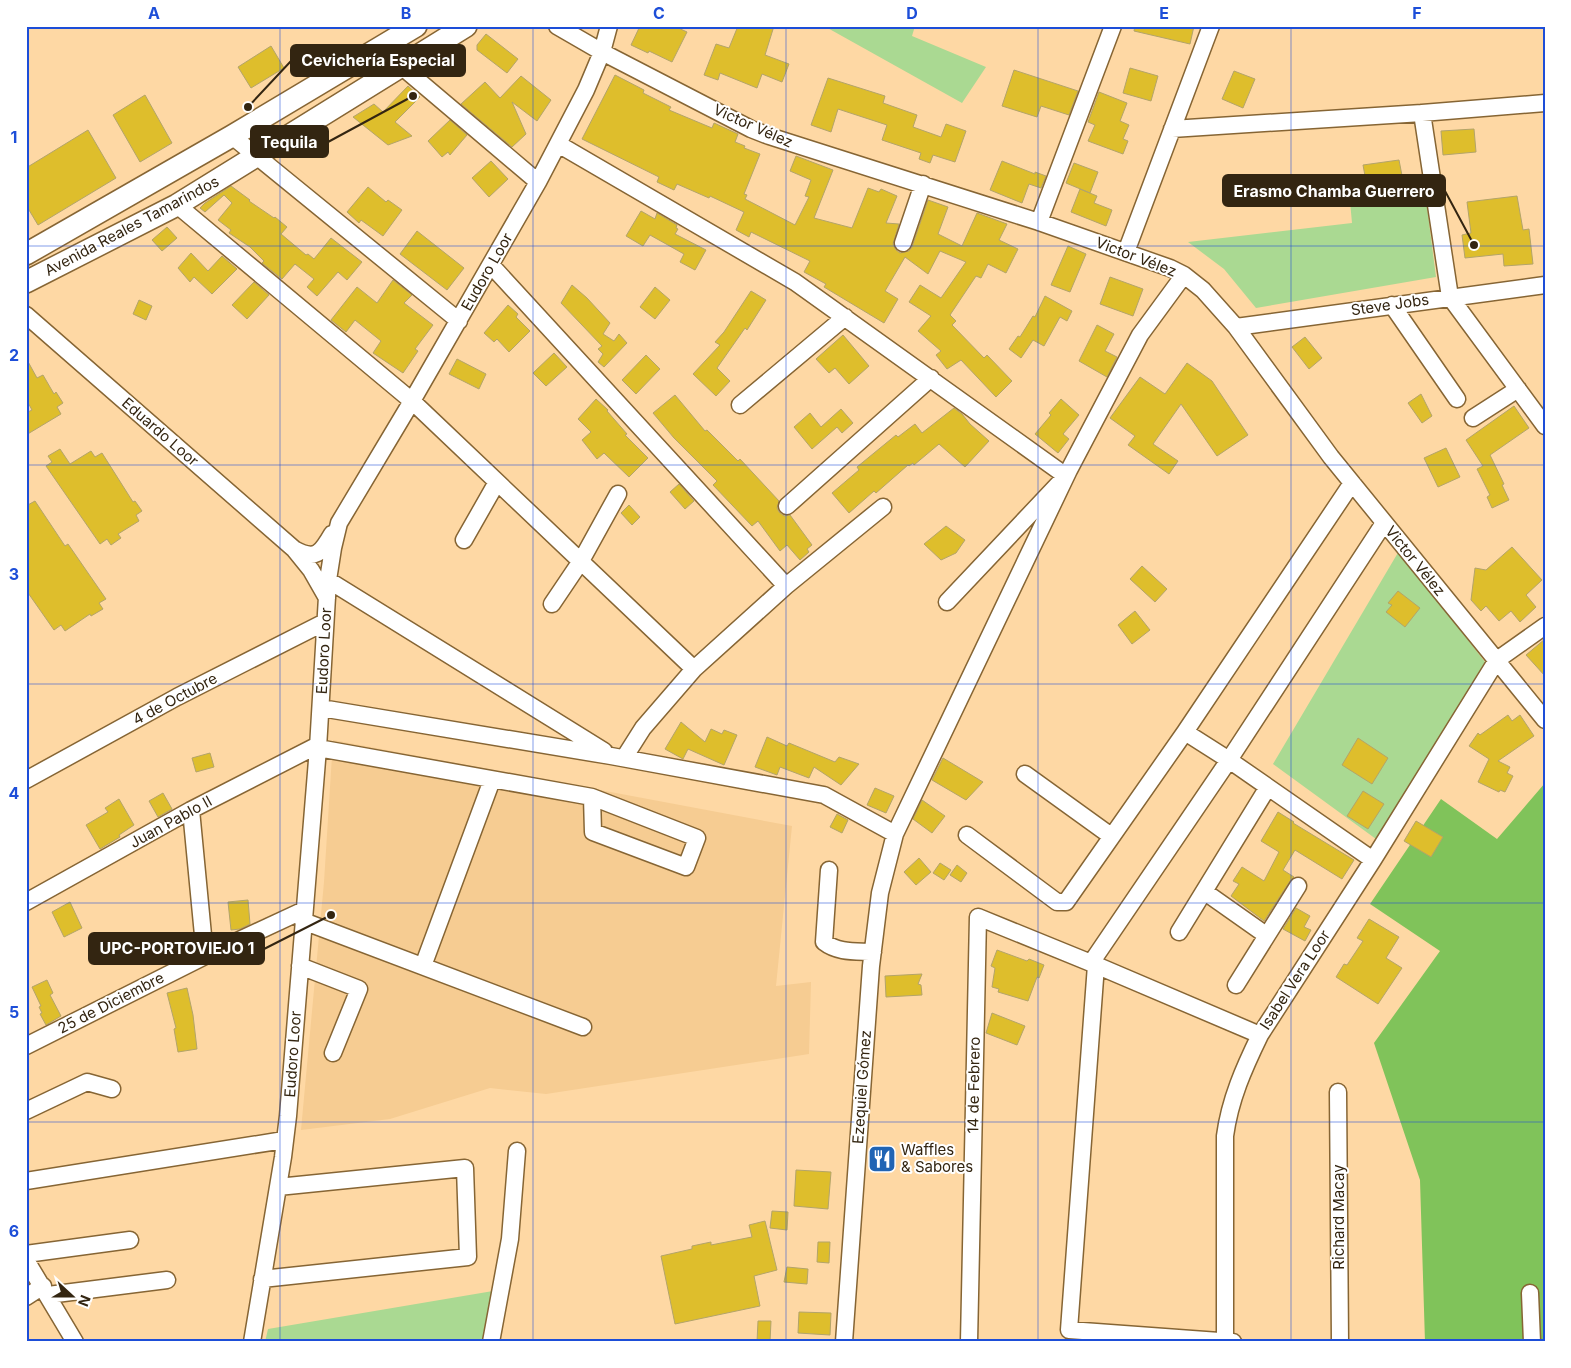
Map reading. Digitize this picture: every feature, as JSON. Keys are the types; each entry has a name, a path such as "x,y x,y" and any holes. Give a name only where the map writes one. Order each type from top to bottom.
{"main road":[{"name":"Avenida Reales Tamarindos","path":"26,254 232,136 416,26"},
{"name":"Avenida Reales Tamarindos","path":"26,282 177,205 466,26"}],"street":[{"name":"Victor Vélez","path":"557,26 602,52 763,134 1039,222 1170,268 1184,275 1203,290 1236,327 1352,483 1545,720"},
{"name":"Eudoro Loor","path":"252,1342 288,1116 321,708 328,580 339,523 492,265 538,182 586,90 602,52 610,26"},
{"path":"1039,222 1113,26"},
{"path":"1126,252 1211,26"},
{"path":"401,66 538,182"},
{"path":"1172,129 1545,103"},
{"path":"1422,113 1450,297 1545,426"},
{"path":"232,136 459,321"},
{"path":"558,144 795,282 1066,476"},
{"path":"903,243 923,184"},
{"path":"177,205 412,401 692,667"},
{"path":"492,265 786,586"},
{"path":"946,602 1066,476 1140,335 1184,275"},
{"name":"Steve Jobs","path":"1236,327 1545,285"},
{"path":"1392,305 1457,399"},
{"name":"Eduardo Loor","path":"26,315 294,549 311,570 327,599"},
{"path":"740,405 845,317"},
{"path":"787,506 931,378"},
{"path":"1474,418 1518,389"},
{"name":"Ezequiel Gómez","path":"844,1342 873,952 880,893 896,834 1066,476"},
{"path":"464,540 497,482"},
{"path":"967,835 1057,902 1066,902 1185,732 1352,483"},
{"path":"552,604 581,561 618,494"},
{"path":"617,757 692,667 786,586 883,507"},
{"path":"294,549 308,555 316,554 322,550 339,523"},
{"path":"1233,1342 1069,1330 1094,964 1384,523"},
{"path":"328,580 617,757"},
{"name":"4 de Octubre","path":"26,780 177,697 325,622"},
{"path":"1497,660 1545,626"},
{"name":"Isabel Vera Loor","path":"1225,1341 1225,1136 1228,1113 1235,1089 1260,1035 1373,860 1497,660"},
{"path":"321,708 617,757 824,795 896,834"},
{"path":"1185,732 1229,760 1373,860"},
{"path":"318,746 492,780 592,797 697,838 686,867 593,832 592,797"},
{"name":"Juan Pablo II","path":"26,902 191,810 318,746"},
{"path":"1024,774 1111,836"},
{"path":"423,966 492,780"},
{"path":"1179,932 1268,787"},
{"path":"191,810 205,956"},
{"path":"829,870 824,942 832,948 840,950 873,952"},
{"path":"1236,985 1298,886"},
{"path":"1205,892 1266,935"},
{"path":"304,916 423,966 584,1027"},
{"name":"25 de Diciembre","path":"26,1046 205,956 304,916"},
{"name":"14 de Febrero","path":"969,1342 978,917 1094,964"},
{"path":"1094,964 1260,1035"},
{"path":"300,966 359,989 333,1053"},
{"path":"26,1111 87,1082 112,1089"},
{"name":"Richard Macay","path":"1338,1092 1340,1342"},
{"path":"26,1182 284,1140"},
{"path":"491,1342 510,1239 517,1150"},
{"path":"262,1280 468,1257 465,1168 278,1187"},
{"path":"26,1254 130,1240"},
{"path":"26,1260 75,1342"},
{"path":"26,1297 45,1290 167,1280"},
{"path":"1530,1293 1532,1342"}],"shaded area":[{"path":"333,740 792,826 776,986 811,982 809,1054 546,1094 490,1088 390,1119 301,1130 324,882"}],"green space":[{"path":"824,26 915,26 912,36 986,67 962,103"},
{"path":"1425,191 1436,277 1256,308 1224,269 1188,242 1352,223 1350,201"},
{"path":"1399,551 1485,662 1376,839 1273,764"},
{"path":"1545,783 1545,1342 1425,1342 1420,1180 1374,1043 1440,951 1370,904 1441,799 1497,839"},
{"path":"493,1291 484,1342 265,1342 268,1329"}],"building":[{"path":"640,26 674,26 687,32 672,62 631,45"},
{"path":"738,26 774,26 765,55 789,64 782,82 762,74 757,88 720,73 718,80 704,75 716,44 729,48"},
{"path":"1135,26 1194,26 1190,44 1134,31"},
{"path":"486,34 518,59 507,73 477,50 477,45"},
{"path":"271,46 284,68 251,88 238,67"},
{"path":"1130,68 1158,76 1151,101 1123,93"},
{"path":"1014,70 1078,91 1069,115 1041,106 1037,117 1002,106"},
{"path":"1234,71 1255,79 1243,108 1222,99"},
{"path":"615,75 644,90 643,93 671,107 669,110 712,128 714,123 738,134 735,142 745,146 744,148 760,154 744,194 747,195 745,199 795,225 809,197 805,196 811,180 790,171 796,156 833,170 814,218 852,228 868,188 879,192 881,189 897,196 886,223 899,224 893,244 900,253 909,251 912,247 928,200 948,207 938,234 962,246 977,213 1007,224 999,240 1018,249 1006,273 988,264 981,278 976,276 950,315 956,321 952,325 984,358 987,355 1012,381 996,397 961,360 947,369 936,355 941,351 918,331 931,316 909,302 920,285 941,298 966,262 940,251 928,274 905,257 885,291 898,299 884,323 824,287 826,284 804,272 810,261 751,232 749,237 736,230 744,212 710,196 709,198 677,184 674,190 657,182 659,177 582,139"},
{"path":"521,76 551,100 537,121 512,102 526,134 512,147 461,104 485,82 500,98"},
{"path":"828,78 885,96 883,103 917,115 913,127 941,137 946,124 966,131 955,162 933,155 930,163 919,159 921,153 882,140 887,125 838,109 831,132 811,125"},
{"path":"408,86 420,97 395,122 412,136 388,145 353,117 374,104 383,112"},
{"path":"1099,92 1127,103 1120,121 1129,125 1123,139 1128,141 1123,154 1088,141 1095,125 1088,122"},
{"path":"145,95 172,143 140,162 113,115"},
{"path":"450,120 467,135 450,155 448,152 442,157 428,141"},
{"path":"1474,129 1476,152 1443,155 1441,131"},
{"path":"88,130 116,178 38,225 26,205 26,168"},
{"path":"1399,160 1404,186 1368,192 1363,165"},
{"path":"491,161 508,179 489,197 472,178"},
{"path":"1002,161 1035,174 1035,172 1046,176 1041,188 1029,184 1022,203 990,190"},
{"path":"1074,163 1098,172 1090,193 1066,183"},
{"path":"231,186 287,227 281,234 306,255 308,254 314,259 331,238 362,262 347,280 338,272 317,296 307,287 314,279 295,264 282,279 262,263 264,261 250,247 229,233 231,230 218,220 232,203 224,195 205,212 200,208"},
{"path":"368,187 386,202 388,200 402,210 383,236 361,220 359,223 347,212"},
{"path":"1080,189 1097,196 1094,203 1112,210 1106,226 1071,212"},
{"path":"1517,196 1523,230 1529,229 1533,264 1504,266 1503,254 1465,258 1462,235 1471,233 1467,202"},
{"path":"641,211 655,219 657,213 677,225 676,228 678,229 675,234 706,250 695,270 680,262 684,254 650,235 643,246 626,236"},
{"path":"167,227 177,238 162,251 152,240"},
{"path":"417,231 464,268 447,290 400,254"},
{"path":"1068,246 1086,254 1070,292 1051,285"},
{"path":"191,253 208,271 222,256 237,269 212,294 194,277 190,282 178,268"},
{"path":"1110,277 1143,289 1133,316 1100,304"},
{"path":"393,280 412,295 404,303 433,325 415,349 418,351 403,373 373,353 381,341 355,320 346,332 331,320 357,287 377,303"},
{"path":"254,282 269,295 247,319 232,305"},
{"path":"572,285 610,323 603,334 614,341 619,334 627,343 604,367 598,362 603,354 598,349 602,346 561,303"},
{"path":"655,287 670,300 655,319 640,307"},
{"path":"751,291 766,300 747,330 745,328 717,368 730,381 716,396 693,374 720,345 715,342 724,332"},
{"path":"1045,296 1072,311 1067,321 1060,317 1044,346 1033,340 1021,358 1009,349 1018,336 1020,337 1033,316 1035,317"},
{"path":"139,300 152,306 146,320 133,314"},
{"path":"508,305 518,314 516,317 530,331 509,352 497,339 494,342 484,333"},
{"path":"1097,325 1114,334 1105,351 1117,357 1107,377 1079,361"},
{"path":"843,335 869,366 849,384 835,368 829,373 816,359"},
{"path":"1305,337 1322,358 1309,369 1292,347"},
{"path":"554,353 567,367 546,386 533,373"},
{"path":"646,355 660,369 636,394 622,380"},
{"path":"26,358 37,378 43,375 54,394 56,392 63,403 57,407 61,414 26,435 26,413 32,410 26,399"},
{"path":"457,359 486,374 479,389 449,374"},
{"path":"1187,363 1212,381 1248,435 1217,456 1181,404 1153,444 1178,461 1169,474 1128,445 1135,436 1110,418 1140,377 1165,394"},
{"path":"1421,394 1432,416 1422,423 1408,403"},
{"path":"675,395 705,431 707,430 738,461 740,459 779,501 777,508 779,512 784,516 790,515 812,545 807,549 809,552 800,560 787,545 780,551 758,521 752,526 713,485 717,481 674,438 653,413"},
{"path":"596,399 608,410 627,434 625,435 648,458 629,477 604,453 597,459 582,440 591,432 578,419"},
{"path":"1061,399 1079,415 1063,434 1069,439 1058,453 1035,434 1051,415 1049,413"},
{"path":"1514,406 1529,428 1490,455 1504,484 1502,485 1509,500 1492,508 1487,497 1490,495 1477,469 1483,466 1466,440"},
{"path":"954,408 989,441 965,467 939,444 914,465 913,463 908,465 876,493 874,491 849,513 832,493 859,470 857,467 896,435 898,437 915,424 922,433"},
{"path":"841,409 853,423 842,433 837,427 812,449 794,427 810,413 821,427"},
{"path":"1446,448 1460,477 1438,487 1424,458"},
{"path":"60,449 70,464 91,451 95,457 102,453 133,502 135,501 142,511 136,515 139,521 118,534 121,538 111,545 107,539 100,544 46,466 52,462 48,456"},
{"path":"679,484 694,501 685,509 670,492"},
{"path":"35,501 65,546 68,544 106,599 99,603 103,609 91,616 90,614 65,631 61,625 54,630 26,590 26,506"},
{"path":"629,505 640,517 632,525 621,513"},
{"path":"946,526 965,540 956,553 941,560 924,544"},
{"path":"1512,547 1542,580 1526,595 1536,607 1520,622 1511,611 1499,621 1486,606 1481,611 1471,600 1475,568 1486,570"},
{"path":"1142,566 1167,589 1155,602 1130,579"},
{"path":"1398,591 1420,608 1405,627 1386,612 1392,605 1388,603"},
{"path":"1135,611 1150,630 1132,644 1118,625"},
{"path":"1545,639 1545,676 1526,655"},
{"path":"1508,715 1512,721 1520,715 1534,736 1498,761 1510,767 1507,773 1513,776 1505,792 1500,790 1499,792 1478,782 1489,759 1469,746 1478,733 1480,735"},
{"path":"681,722 705,742 711,729 722,734 724,730 737,735 724,765 688,749 683,759 665,749"},
{"path":"767,737 787,746 789,743 835,762 839,757 859,764 841,785 814,767 809,778 780,767 777,775 755,767"},
{"path":"1358,738 1388,758 1372,784 1342,765"},
{"path":"210,753 214,767 196,772 192,758"},
{"path":"943,758 983,782 966,800 932,780"},
{"path":"875,788 894,796 886,813 867,805"},
{"path":"1363,791 1384,804 1368,829 1347,816"},
{"path":"163,793 172,809 158,817 149,801"},
{"path":"119,799 134,825 119,835 120,837 100,849 86,825 108,812 105,808"},
{"path":"922,800 945,816 932,833 913,819"},
{"path":"1278,812 1354,860 1342,879 1295,850 1283,870 1294,877 1264,921 1231,896 1239,884 1233,881 1242,867 1264,881 1279,852 1261,841"},
{"path":"837,814 848,820 842,833 830,827"},
{"path":"1416,821 1443,837 1431,857 1404,841"},
{"path":"919,858 931,872 916,885 904,872"},
{"path":"940,863 951,870 944,880 933,873"},
{"path":"957,865 967,873 961,882 950,875"},
{"path":"248,900 250,924 240,929 231,930 228,902"},
{"path":"70,902 82,928 64,937 52,912"},
{"path":"1296,908 1310,916 1304,927 1311,930 1305,941 1283,929"},
{"path":"1369,919 1399,937 1386,958 1402,968 1378,1004 1336,977 1344,964 1347,965 1363,941 1357,938"},
{"path":"997,950 1044,965 1039,978 1037,977 1028,1001 998,992 999,989 992,987 995,968 991,966"},
{"path":"922,974 918,984 921,985 922,995 886,997 885,976"},
{"path":"47,980 53,993 50,995 61,1016 46,1025 40,1014 42,1013 39,1007 41,1006 32,987"},
{"path":"187,988 193,1015 197,1049 178,1052 174,1029 176,1028 167,993"},
{"path":"992,1013 1025,1026 1017,1045 986,1033"},
{"path":"796,1170 831,1172 828,1209 794,1206"},
{"path":"772,1211 788,1212 787,1230 770,1228"},
{"path":"765,1221 777,1270 754,1276 760,1306 675,1324 661,1256 692,1249 692,1246 711,1242 711,1245 752,1237 749,1225"},
{"path":"818,1242 830,1242 829,1263 817,1262"},
{"path":"787,1267 808,1269 807,1284 784,1282"},
{"path":"799,1312 831,1313 830,1335 798,1333"},
{"path":"758,1321 771,1321 770,1342 757,1342"}],"place":[{"name":"Tequila","path":"413,96"},
{"name":"Cevichería Especial","path":"248,107"},
{"name":"Erasmo Chamba Guerrero","path":"1474,245"},
{"name":"UPC-PORTOVIEJO 1","path":"331,915"},
{"name":"Waffles & Sabores","path":"882,1159"}]}
